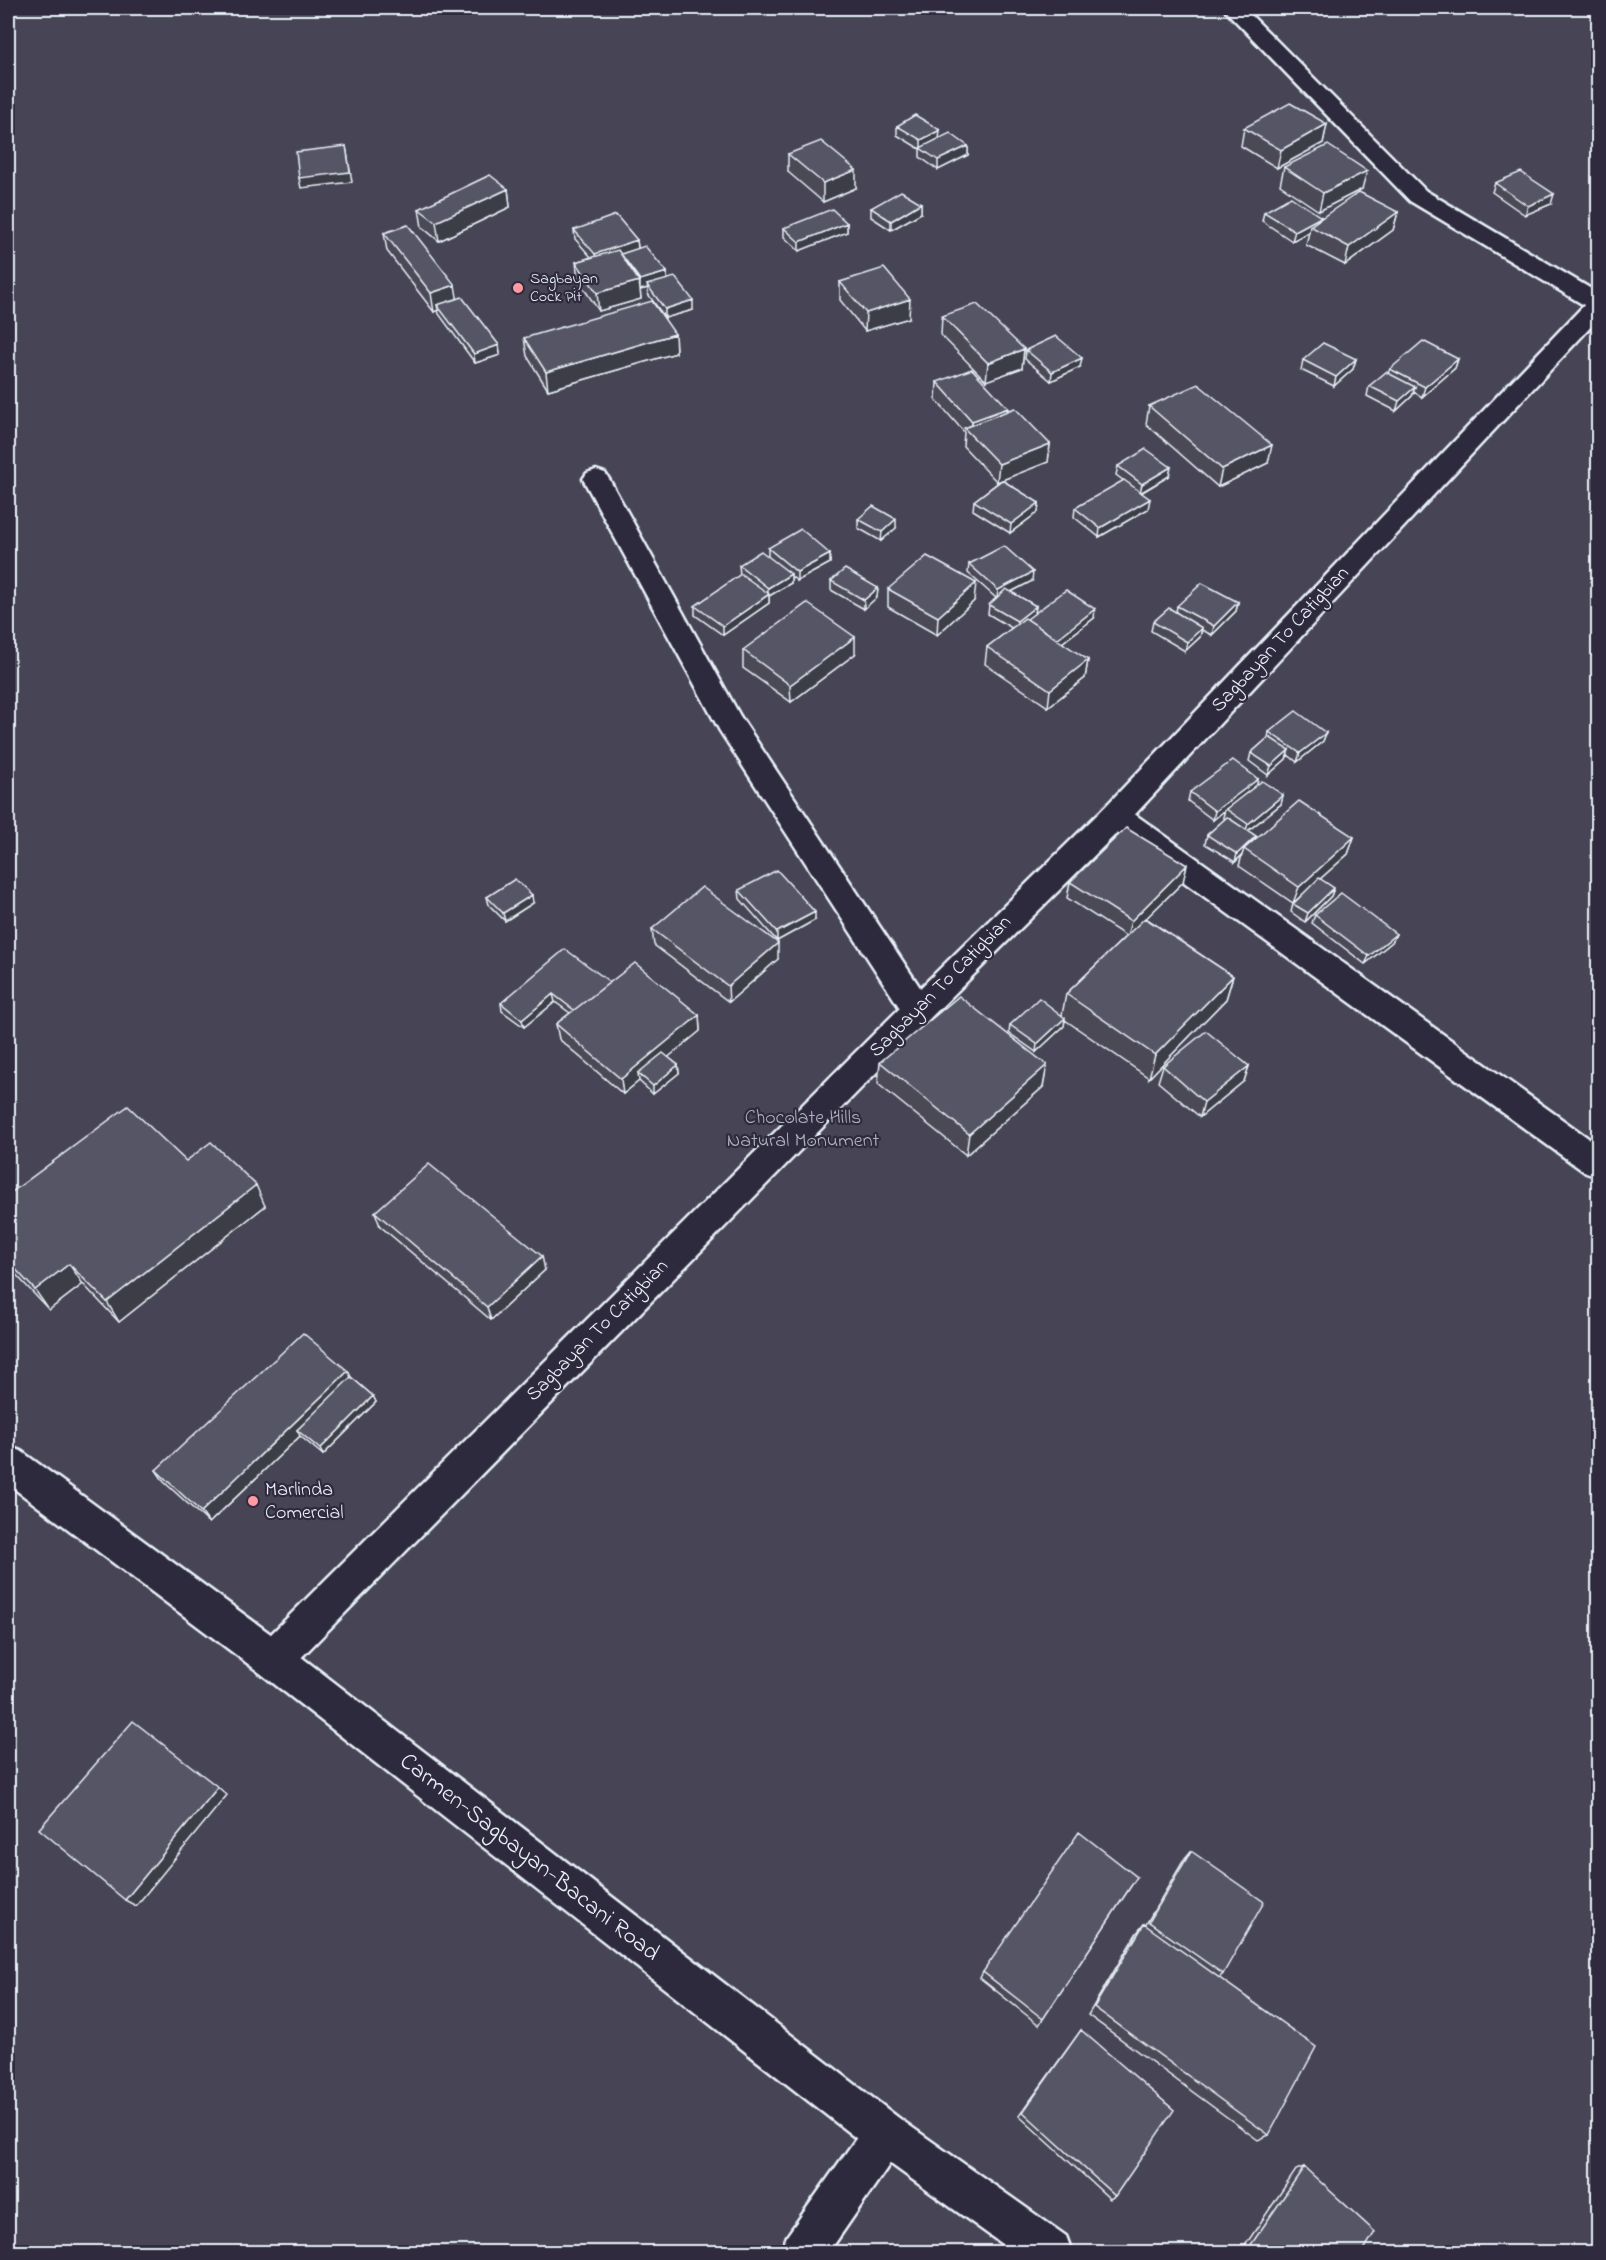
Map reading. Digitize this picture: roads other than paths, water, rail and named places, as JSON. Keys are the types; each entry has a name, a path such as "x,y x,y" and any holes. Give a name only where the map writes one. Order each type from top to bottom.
{"main road":[{"path":"1233,8 1418,196 1599,304"},
{"name":"Sagbayan To Catigbian","path":"273,1659 918,1010 1115,816 1599,304"},
{"path":"596,479 730,723 918,1010"},
{"path":"1115,816 1599,1163"},
{"name":"Carmen-Sagbayan-Bacani Road","path":"8,1463 273,1659 885,2134 1050,2253"},
{"path":"802,2253 885,2134"}],"place":[{"name":"Sagbayan Cock Pit","path":"518,288"},
{"name":"Marlinda Comercial","path":"253,1501"}],"park label":[{"name":"Chocolate Hills Natural Monument","path":"803,1130"}]}
